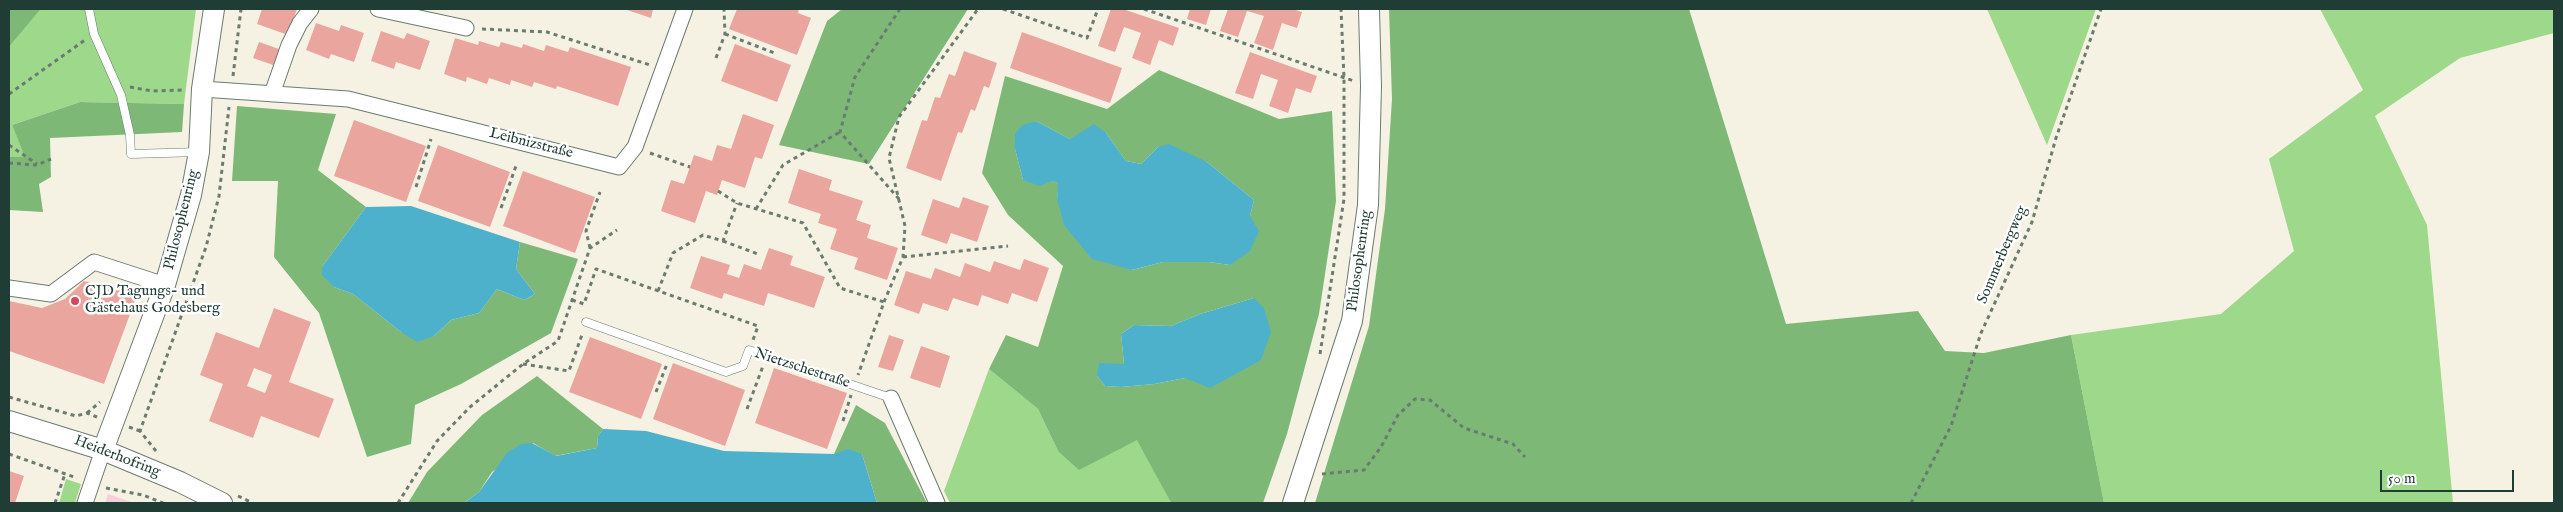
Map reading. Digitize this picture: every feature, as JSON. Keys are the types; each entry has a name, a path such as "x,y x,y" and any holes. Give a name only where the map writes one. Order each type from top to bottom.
{"street":[{"name":"Philosophenring","path":"104,450 165,286 191,195 199,152 197,89 214,9"},
{"path":"272,94 289,45 300,23 310,9"},
{"path":"378,9 466,28"},
{"name":"Leibnizstraße","path":"197,89 348,99 619,167 636,147 685,9"},
{"name":"Philosophenring","path":"1293,503 1352,320 1368,205 1371,86 1369,9"},
{"path":"9,288 51,294 94,262 165,286"},
{"name":"Nietzschestraße","path":"891,398 937,503"},
{"name":"Heiderhofring","path":"9,421 104,450 180,482 229,499"},
{"path":"85,503 104,450"}],"lane":[{"path":"89,9 94,34 116,85 130,135 131,154 199,152"},
{"name":"Nietzschestraße","path":"586,322 726,372 743,366 749,350 891,398"}],"path":[{"path":"158,454 140,431 206,247 219,196 241,9"},
{"path":"716,58 725,34 724,9"},
{"path":"756,209 783,164 840,132 854,77 900,9"},
{"path":"843,421 884,302 903,257 905,226 889,158 899,118 978,9"},
{"path":"1003,9 1088,38 1098,9"},
{"path":"1144,9 1371,86"},
{"path":"1319,357 1344,199 1344,78 1341,9"},
{"name":"Sommerbergweg","path":"1911,503 1950,426 1981,333 2032,222 2056,138 2101,9"},
{"path":"466,28 547,32 663,69"},
{"path":"9,94 94,34"},
{"path":"725,34 777,54"},
{"path":"116,85 152,90 197,89"},
{"path":"840,132 900,199"},
{"path":"416,186 431,139"},
{"path":"9,145 37,164"},
{"path":"636,147 690,167"},
{"path":"9,163 37,164 51,159"},
{"path":"502,208 516,166"},
{"path":"718,191 737,204 803,223 840,288 884,302"},
{"path":"398,503 437,442 470,407 523,364 558,341 590,248 586,231 600,192"},
{"path":"723,242 737,204"},
{"path":"590,248 617,230"},
{"path":"658,291 673,253 703,235 758,254"},
{"path":"903,257 1008,246"},
{"path":"572,300 584,304 596,270 758,326 749,350"},
{"path":"523,364 569,371 586,322"},
{"path":"656,392 671,352"},
{"path":"747,409 767,356"},
{"path":"9,397 76,416 87,413 115,422"},
{"path":"1316,475 1364,470 1381,447 1398,415 1415,398 1430,400 1464,428 1514,444 1525,457"},
{"path":"9,454 108,488 143,494 163,503"},
{"path":"55,503 64,474"},
{"path":"229,499 253,503"}],"shaded area":[{"path":"108,494 134,503 105,503"}],"green space":[{"path":"9,9 41,9 9,47"},
{"path":"41,9 196,9 184,104 80,102 12,125 26,158 9,157 9,47"},
{"path":"842,9 968,9 869,164 779,145 827,21"},
{"path":"1389,9 1689,9 1786,324 1918,311 1945,351 1984,353 2071,335 2104,503 1315,503 1369,326 1385,209 1392,99"},
{"path":"1987,9 2096,9 2047,145"},
{"path":"2320,9 2554,9 2554,33 2460,58 2375,116 2427,225 2453,503 2104,503 2071,335 2221,314 2294,251 2269,159 2363,90"},
{"path":"1159,70 1279,119 1332,111 1336,201 1319,314 1287,434 1263,503 1171,503 1137,440 1079,470 1058,451 1038,409 989,369 1006,335 1038,347 1063,266 1008,215 982,173 1005,76 1107,109","holes":["1036,121 1070,139 1106,133 1126,161 1141,164 1158,147 1207,162 1254,200 1250,216 1230,265 1209,262 1163,262 1132,270 1057,199 1059,183 1023,180 1015,149 1015,133","1254,298 1185,378 1154,384 1121,387 1105,386 1097,376 1124,364 1121,334 1134,325 1171,326 1200,314"]},
{"path":"80,102 184,104 182,132 50,138 51,177 39,184 43,212 9,210 9,157 25,157 12,125"},
{"path":"237,106 336,114 318,170 366,207 322,267 334,287 353,294 401,332 434,336 451,320 479,313 497,289 524,300 535,294 516,269 520,242 578,259 551,333 461,384 415,405 411,444 367,457 319,313 274,257 278,181 232,181"},
{"path":"989,369 1038,409 1058,451 1138,440 1171,503 950,503 944,491"},
{"path":"537,376 603,429 598,436 597,448 555,456 533,443 492,472 479,492 464,503 408,503 427,472 482,415"},
{"path":"856,405 885,423 927,503 877,503 862,454 834,454"},
{"path":"66,479 81,484 75,503 59,503"}],"water":[{"path":"1036,121 1070,139 1094,124 1106,133 1126,161 1141,164 1158,147 1169,144 1207,162 1254,200 1250,216 1259,231 1250,251 1230,265 1209,262 1163,262 1132,270 1092,259 1064,225 1057,199 1058,183 1052,181 1040,186 1023,180 1015,149 1015,133 1023,125"},
{"path":"411,206 520,242 516,269 535,294 524,300 497,289 479,313 451,320 434,336 417,342 401,332 353,294 334,287 322,275 322,267 366,207"},
{"path":"1254,298 1264,308 1271,332 1261,360 1210,388 1185,378 1154,384 1121,387 1105,386 1097,376 1099,363 1124,364 1121,334 1134,325 1171,326 1200,314"},
{"path":"603,429 646,431 724,451 834,454 848,449 862,454 877,503 464,503 479,492 507,453 521,444 532,443 556,456 597,448 598,436"}],"building":[{"path":"262,9 297,9 288,35 257,24"},
{"path":"624,9 653,9 651,18"},
{"path":"737,9 799,9 798,13 811,18 797,55 729,29"},
{"path":"1111,9 1123,9 1179,28 1173,46 1159,40 1150,65 1132,58 1141,33 1124,27 1115,52 1098,46"},
{"path":"1190,9 1211,9 1206,25 1187,19"},
{"path":"1228,9 1292,9 1302,12 1297,28 1282,23 1273,50 1254,43 1264,16 1247,11 1238,37 1220,31"},
{"path":"316,23 339,31 341,25 364,33 354,62 331,54 329,59 306,50"},
{"path":"381,31 404,39 407,33 430,41 420,70 396,62 394,69 371,61"},
{"path":"1022,32 1122,68 1110,103 1010,68"},
{"path":"455,38 478,45 479,41 499,47 501,42 522,48 523,44 544,51 546,45 568,52 570,47 631,67 618,106 557,86 556,89 534,82 532,87 511,80 510,85 489,78 487,84 467,77 466,82 444,74"},
{"path":"259,42 282,50 276,66 253,58"},
{"path":"735,44 791,65 777,102 721,81"},
{"path":"964,51 997,63 989,88 984,86 975,111 971,109 962,133 958,132 941,181 906,168 922,120 927,121 935,97 940,98 949,74 955,76"},
{"path":"1250,52 1317,76 1311,93 1296,88 1288,113 1269,106 1278,80 1261,74 1253,99 1235,93"},
{"path":"743,114 774,125 762,159 755,157 745,188 722,180 717,195 706,191 695,223 661,211 671,180 684,184 694,155 712,161 717,145 731,149"},
{"path":"354,120 426,146 406,202 334,176"},
{"path":"438,145 510,172 490,227 418,201"},
{"path":"799,169 832,180 829,190 863,201 856,220 871,225 867,238 898,248 887,280 854,269 858,258 830,249 837,229 818,223 821,214 788,203"},
{"path":"523,171 595,197 575,253 503,226"},
{"path":"963,197 989,206 977,242 951,233 947,244 921,235 933,199 959,208"},
{"path":"769,248 793,256 790,265 825,277 814,308 768,293 764,306 724,293 722,299 690,288 701,256 730,265 727,274 739,278 744,264 761,270"},
{"path":"1024,259 1049,268 1037,302 1012,293 1008,304 982,295 978,306 953,298 948,311 923,303 919,314 894,305 906,271 931,279 935,268 960,277 965,263 990,272 994,261 1020,270"},
{"path":"84,281 114,289 119,282 139,290 104,384 9,351 9,301 42,308 65,299"},
{"path":"274,308 311,322 289,382 334,399 319,438 261,416 253,438 209,421 223,384 200,375 216,332 259,348","holes":["254,368 272,375 265,393 247,386"]},
{"path":"889,335 904,340 893,371 878,367"},
{"path":"590,337 662,364 641,419 569,392"},
{"path":"921,346 950,356 940,388 910,378"},
{"path":"673,363 745,390 725,446 653,419"},
{"path":"774,368 847,393 827,449 755,423"},
{"path":"9,471 24,476 15,503 9,503"}],"place":[{"name":"CJD Tagungs- und Gästehaus Godesberg","path":"75,301"}]}
